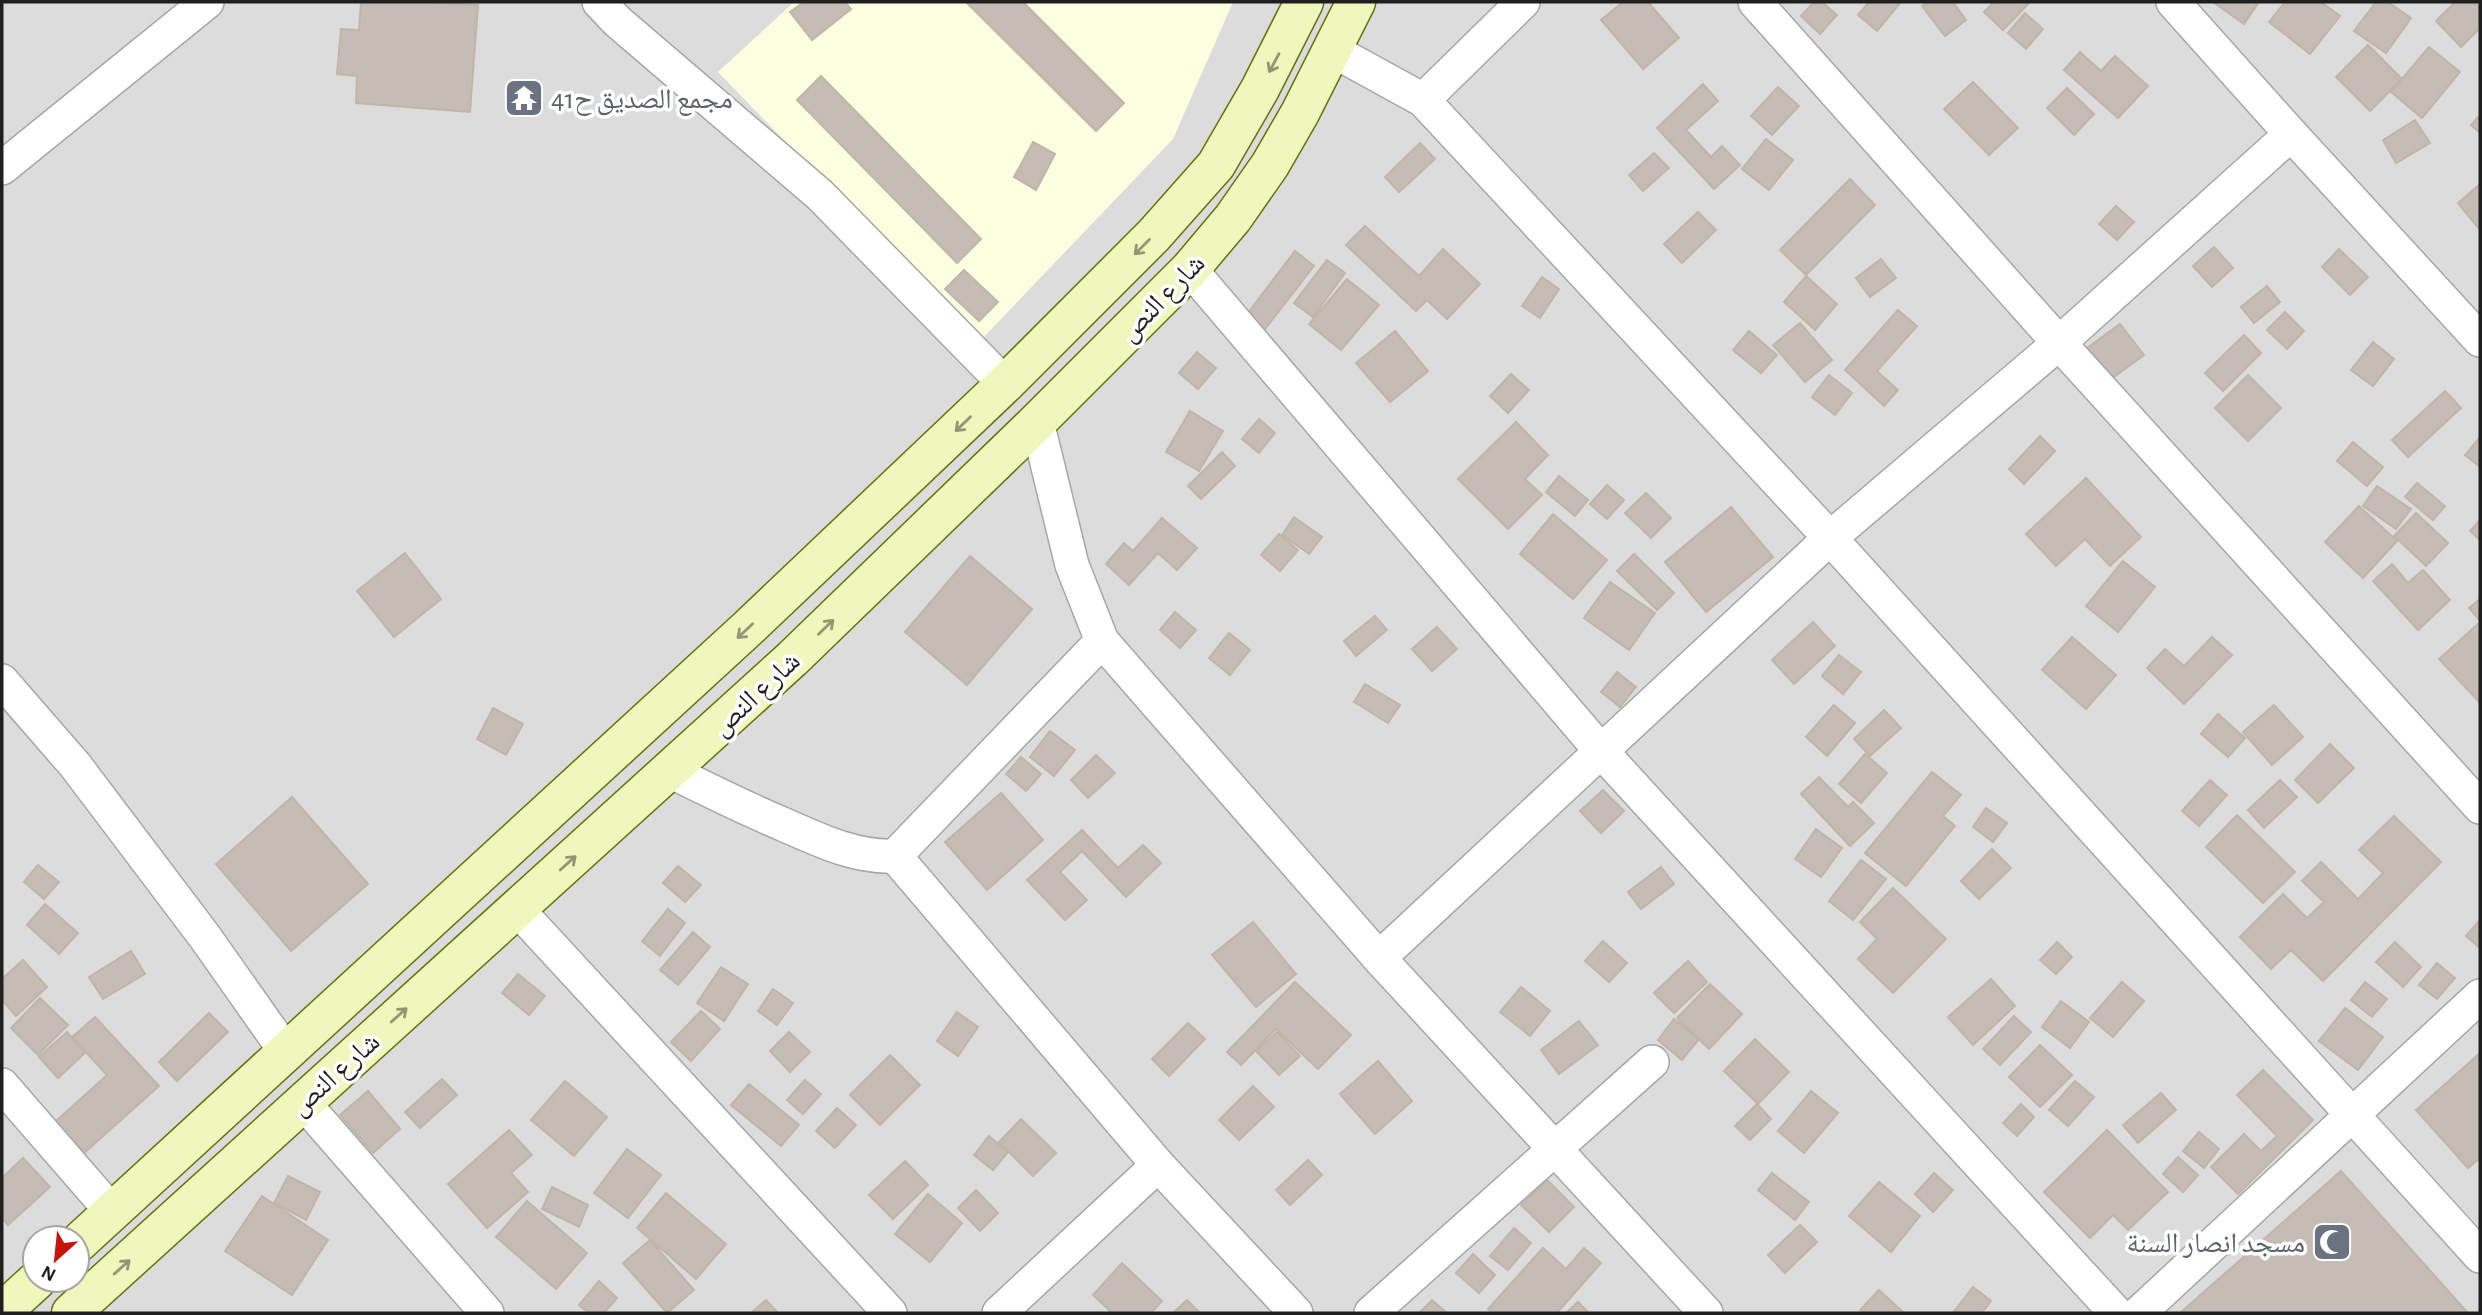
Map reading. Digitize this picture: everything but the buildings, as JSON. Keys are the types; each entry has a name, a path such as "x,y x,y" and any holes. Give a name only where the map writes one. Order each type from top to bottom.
{"main road":[{"name":"شارع النص","path":"91,1232 747,629 1004,384 1154,235 1216,165 1260,89 1304,2"},
{"name":"شارع النص","path":"71,1313 792,659 1037,422 1190,269 1233,218 1270,165 1356,2"},
{"path":"2,1312 22,1294"}],"street":[{"path":"599,2 617,21 820,195 1004,384"},
{"path":"1423,100 1523,2"},
{"path":"1755,2 2059,343 2480,807"},
{"path":"2173,2 2291,134 2475,323"},
{"path":"2,168 192,7"},
{"path":"1332,50 1423,100 1830,538 2480,1256"},
{"path":"1379,958 1830,538 2059,343 2291,134"},
{"path":"1190,269 1600,750 2116,1313"},
{"path":"1037,422 1072,565 1102,641 1379,958 1706,1313"},
{"path":"670,771 744,808 828,844 876,857 894,856 1102,641"},
{"path":"2,681 75,765 205,937 286,1052"},
{"path":"894,856 1158,1165 1296,1313"},
{"path":"517,909 890,1313"},
{"path":"2139,1313 2480,996"},
{"path":"1371,1313 1651,1062"},
{"path":"2,1085 113,1213"},
{"path":"302,1101 488,1313"},
{"path":"999,1313 1158,1165"}],"shaded area":[{"path":"2,2 2480,2 2480,1313 2,1313"},
{"path":"794,2 1233,2 1173,139 979,342 718,72"}],"place":[{"name":"مجمع الصديق ح41","path":"524,98"},
{"name":"مسجد انصار السنة","path":"2332,1242"}]}
